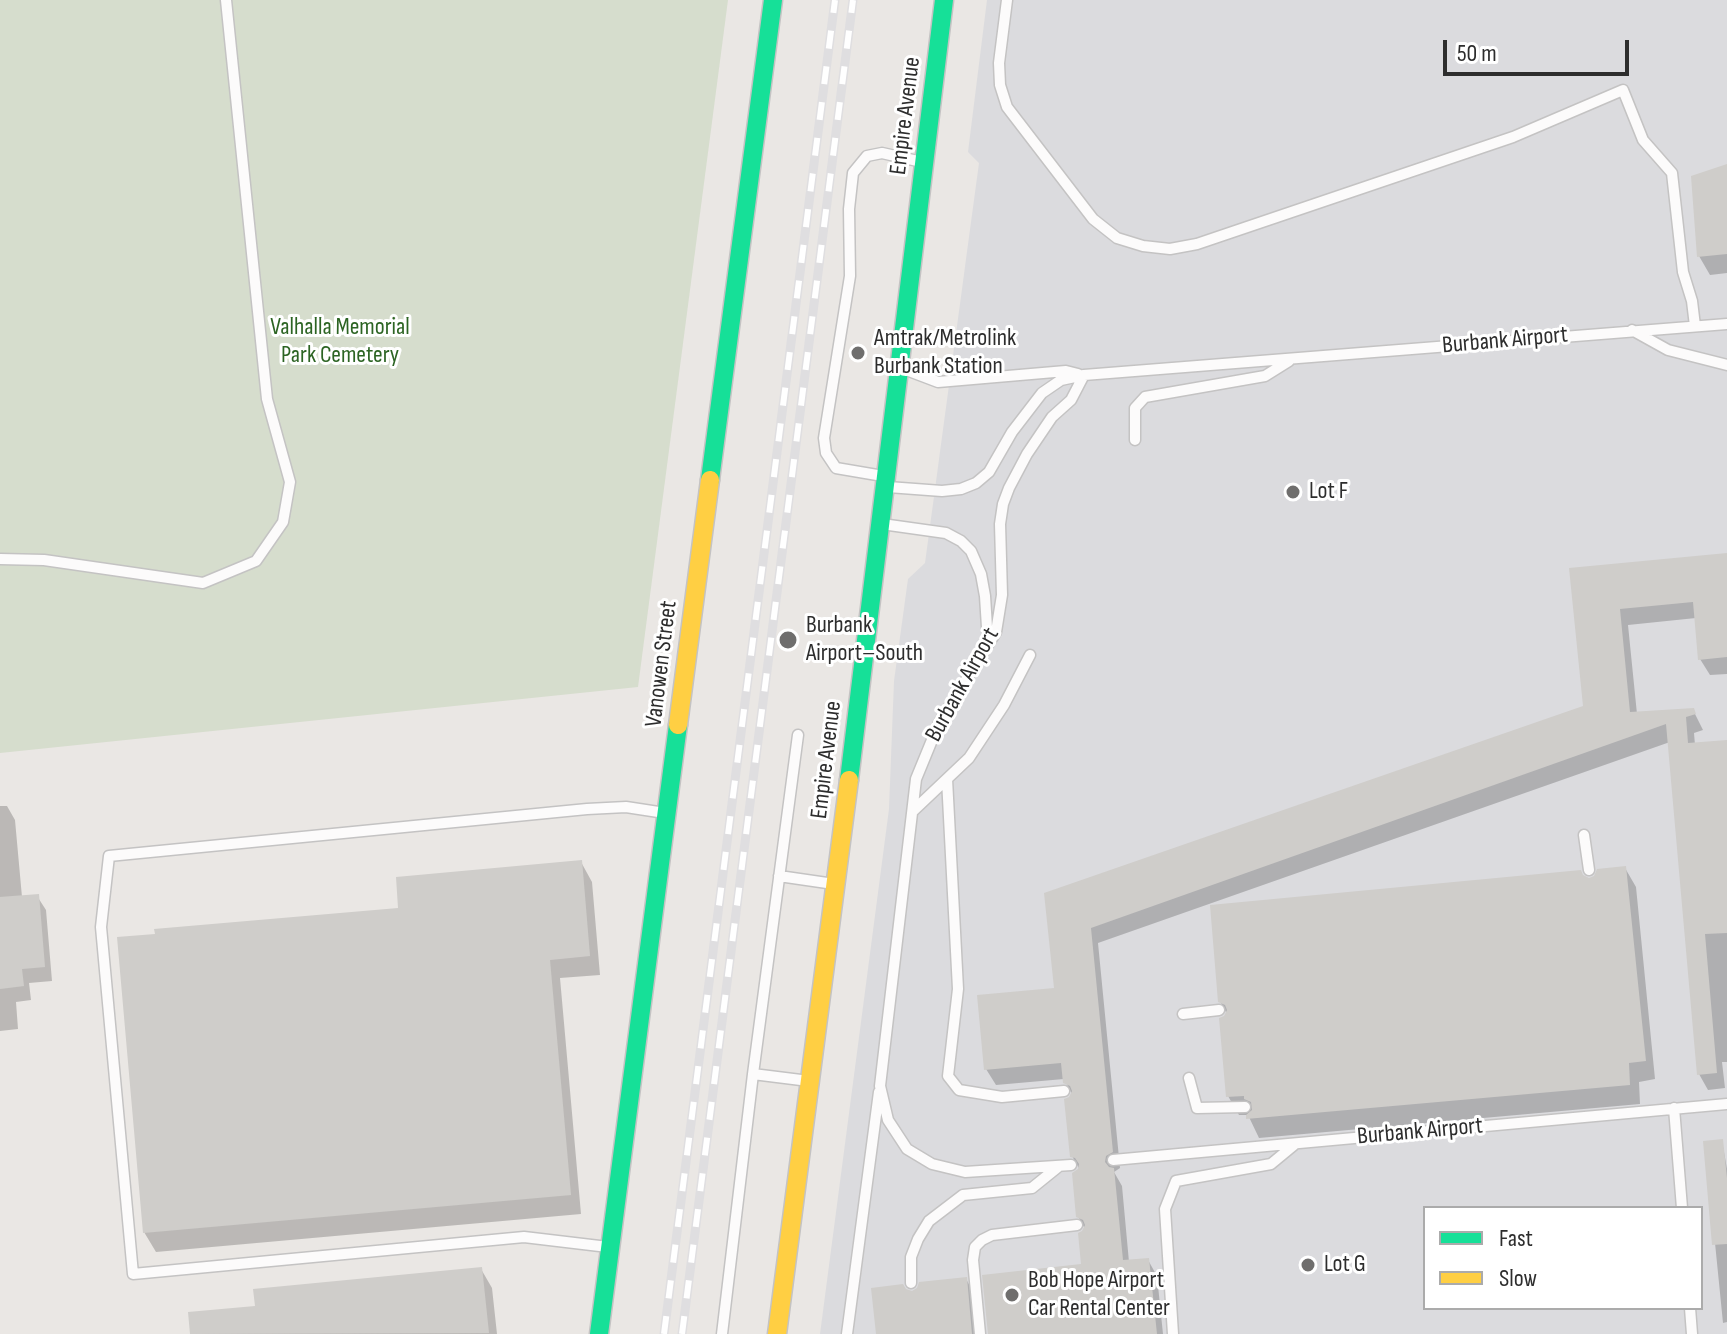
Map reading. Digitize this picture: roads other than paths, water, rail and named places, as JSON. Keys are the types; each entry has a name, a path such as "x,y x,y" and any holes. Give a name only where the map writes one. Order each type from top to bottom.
{"main road":[{"name":"Vanowen Street","path":"599,1334 773,0"},
{"name":"Empire Avenue","path":"777,1334 836,884 944,0"}],"lane":[{"path":"0,559 44,560 203,583 256,561 283,522 290,482 267,399 226,0"},
{"path":"1007,0 999,63 1000,85 1007,107 1093,219 1117,238 1143,246 1170,249 1197,244 1513,137 1623,90 1643,140 1672,173 1683,272 1692,301 1695,326"},
{"path":"924,162 882,153 867,156 853,173 849,209 850,276 824,438 826,453 836,468 942,491 961,489 976,483 989,472 1012,432 1042,393 1061,380 1084,375"},
{"name":"Burbank Airport","path":"1071,1165 965,1172 932,1164 907,1149 888,1120 880,1086 916,779 929,744 996,632 1000,616 1003,504 1027,454 1052,417 1071,400 1084,375 1727,324"},
{"path":"1630,330 1668,350 1727,362"},
{"path":"1135,440 1135,408 1145,397 1265,376 1290,360"},
{"path":"900,367 938,382 1066,371 1084,375"},
{"path":"879,523 946,533 971,551 981,574 988,643"},
{"path":"913,811 969,758 1004,705 1030,655"},
{"path":"722,1334 798,735"},
{"path":"947,779 958,989 948,1076 959,1090 1002,1097 1064,1091"},
{"path":"611,1247 524,1237 133,1274 101,927 109,856 587,809 626,807 667,813"},
{"path":"1584,835 1589,870"},
{"path":"779,876 836,884"},
{"path":"1183,1014 1219,1010"},
{"path":"753,1074 811,1082"},
{"path":"1189,1078 1197,1108 1245,1107"},
{"path":"847,1334 880,1086"},
{"name":"Burbank Airport","path":"1113,1160 1727,1104"},
{"path":"1674,1108 1682,1206"},
{"path":"1173,1334 1165,1209 1176,1181 1271,1164 1296,1144"},
{"path":"911,1283 911,1257 929,1221 963,1195 1032,1188 1058,1167"},
{"path":"980,1334 973,1260 975,1247 992,1235 1077,1225"},
{"path":"1690,1310 1692,1334"}],"railway":[{"path":"664,1334 835,0"},
{"path":"682,1334 853,0"}],"place":[{"name":"Amtrak/Metrolink Burbank Station","path":"858,353"},
{"name":"Lot F","path":"1293,492"},
{"name":"Burbank Airport–South","path":"788,640"},
{"name":"Lot G","path":"1308,1265"},
{"name":"Bob Hope Airport Car Rental Center","path":"1012,1295"}],"park label":[{"name":"Valhalla Memorial Park Cemetery","path":"340,342"}]}
